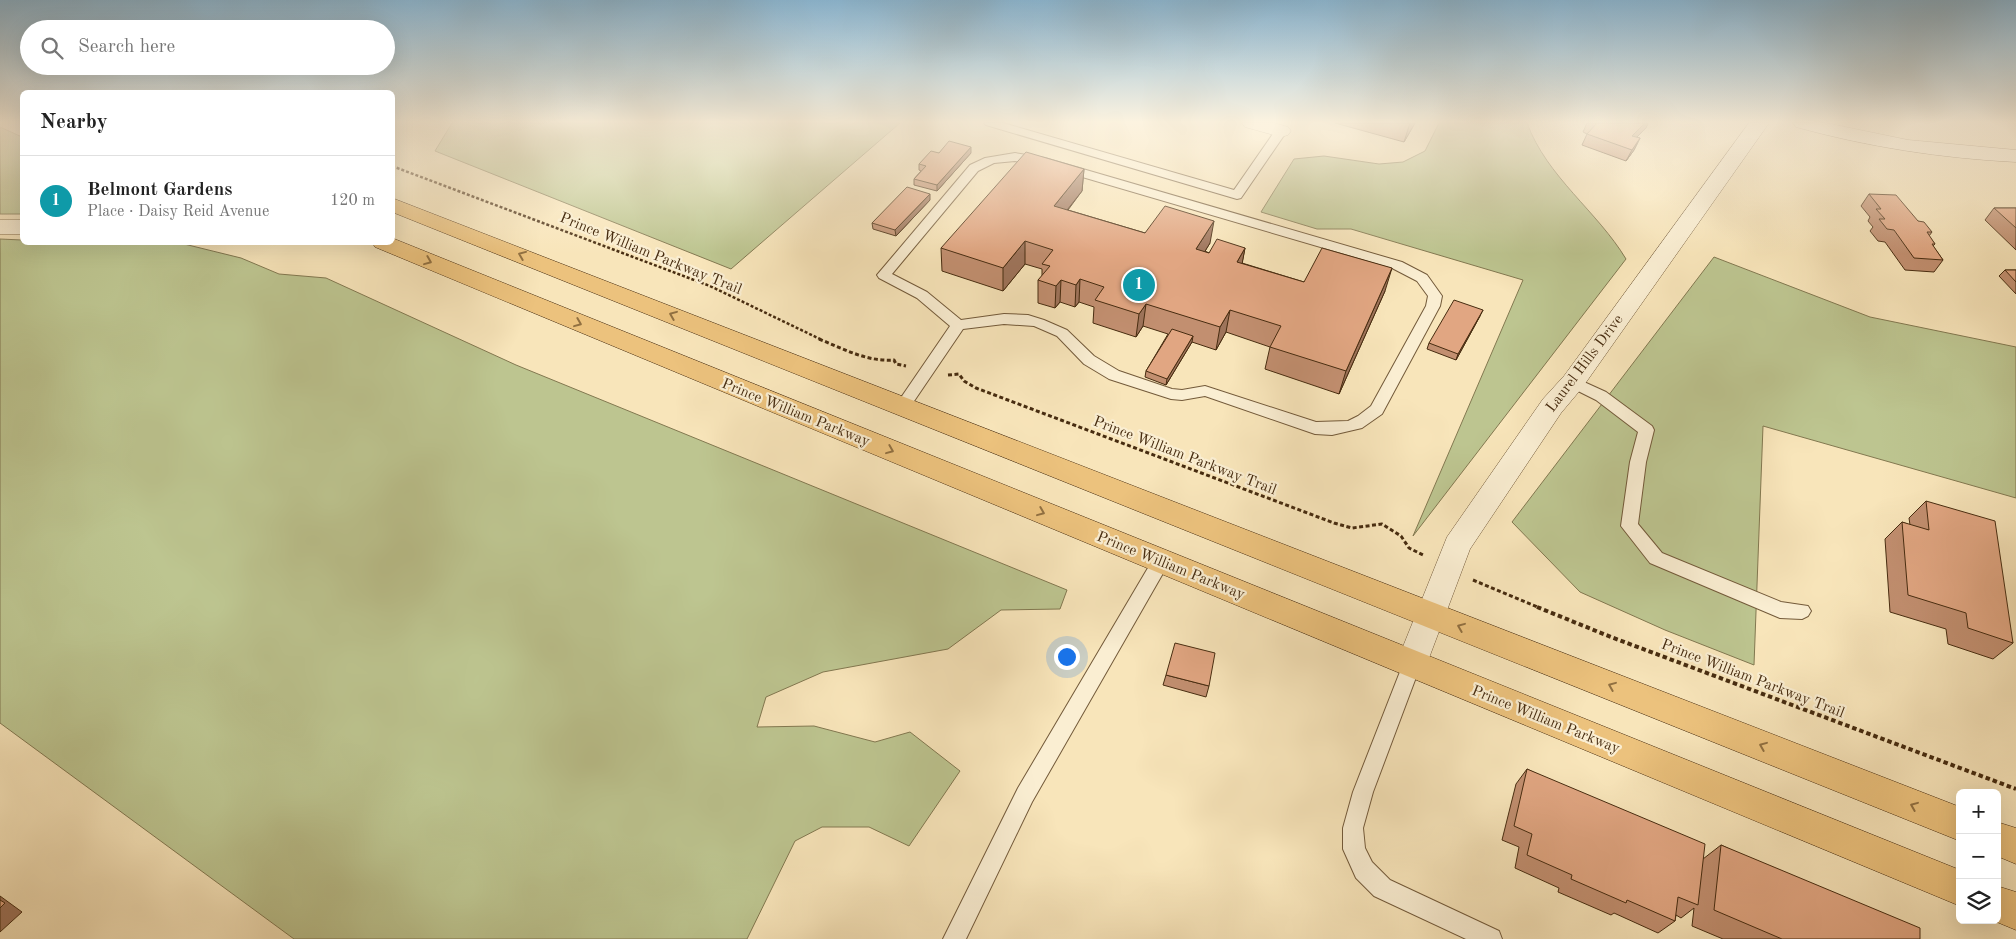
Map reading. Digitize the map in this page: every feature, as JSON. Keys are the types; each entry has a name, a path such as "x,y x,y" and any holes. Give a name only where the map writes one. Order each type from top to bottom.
{"highway":[{"path":"395,205 1956,822"},
{"name":"Prince William Parkway","path":"390,245 1956,886"},
{"path":"2001,840 2016,846"},
{"path":"2001,905 2016,911"}],"street":[{"name":"Laurel Hills Drive","path":"1412,664 1457,545 1552,406 1573,382 1728,167"},
{"path":"0,227 20,227"}],"lane":[{"path":"976,167 884,275 922,295 958,325 1004,319 1039,323 1062,333 1089,360 1114,375 1171,394 1182,395 1205,391 1304,424 1325,429 1358,424 1370,418 1377,410 1434,306 1435,296 1422,278 1397,265 1064,167"},
{"path":"1149,167 1237,195 1256,167"},
{"path":"903,406 958,325"},
{"path":"1573,382 1601,396 1646,430 1638,462 1629,526 1656,558 1780,610 1802,611"},
{"path":"954,939 1025,795 1161,561"},
{"path":"1412,664 1363,792 1353,828 1354,849 1364,870 1382,888 1491,939"}],"path":[{"name":"Prince William Parkway Trail","path":"395,167 710,286 805,333 864,357 879,361 894,360 896,364"},
{"name":"Prince William Parkway Trail","path":"951,376 959,374 964,381 976,388 1334,523 1352,528 1382,524 1401,536 1409,548"},
{"name":"Prince William Parkway Trail","path":"1483,585 1620,640 2016,789"}],"green space":[{"path":"0,167 20,167 20,214 0,214"},
{"path":"475,167 849,167 731,269"},
{"path":"1289,167 1552,167 1601,225 1626,259 1413,536 1523,280 1351,229 1317,229 1261,212"},
{"path":"0,239 20,240 20,245 188,245 241,258 279,274 326,278 516,365 1067,590 1060,609 1001,610 948,649 823,672 766,697 757,727 814,726 875,742 910,732 960,771 909,846 869,827 822,827 795,841 747,939 294,939 0,723"},
{"path":"1714,257 1870,317 2016,347 2016,498 1763,426 1754,665 1665,630 1580,592 1512,522"}],"building":[{"path":"925,167 953,167 937,185 914,179"},
{"path":"1013,167 1077,167 1084,169 1054,206 1145,233 1165,206 1214,221 1196,249 1209,253 1217,239 1245,248 1237,262 1304,282 1322,248 1392,268 1346,371 1270,347 1281,326 1230,310 1220,327 1146,304 1139,314 1095,300 1104,287 1080,279 1076,285 1061,280 1056,286 1038,280 1050,266 1042,264 1053,250 1025,241 1003,268 941,248"},
{"path":"907,187 930,194 895,230 872,223"},
{"path":"1869,194 1896,195 1918,221 1924,222 1932,232 1927,232 1935,244 1932,244 1943,260 1914,258 1894,230 1887,229 1879,219 1885,219 1876,209 1881,209"},
{"path":"1994,208 2016,208 2016,228"},
{"path":"2005,270 2016,270 2016,282"},
{"path":"1454,300 1483,310 1458,354 1429,343"},
{"path":"1172,329 1193,336 1167,379 1146,371"},
{"path":"1926,501 1995,521 2013,643 1968,628 1966,613 1908,595 1902,522 1929,530"},
{"path":"1175,643 1215,653 1209,686 1166,675"},
{"path":"1527,769 1705,844 1698,905 1678,897 1675,921 1627,900 1626,903 1571,879 1572,875 1527,855 1532,834 1514,826"},
{"path":"1721,845 1920,928 1920,939 1782,939 1714,910"},
{"path":"0,900 5,903 0,908"}],"place":[{"name":"Belmont Gardens","path":"1139,285"}]}
